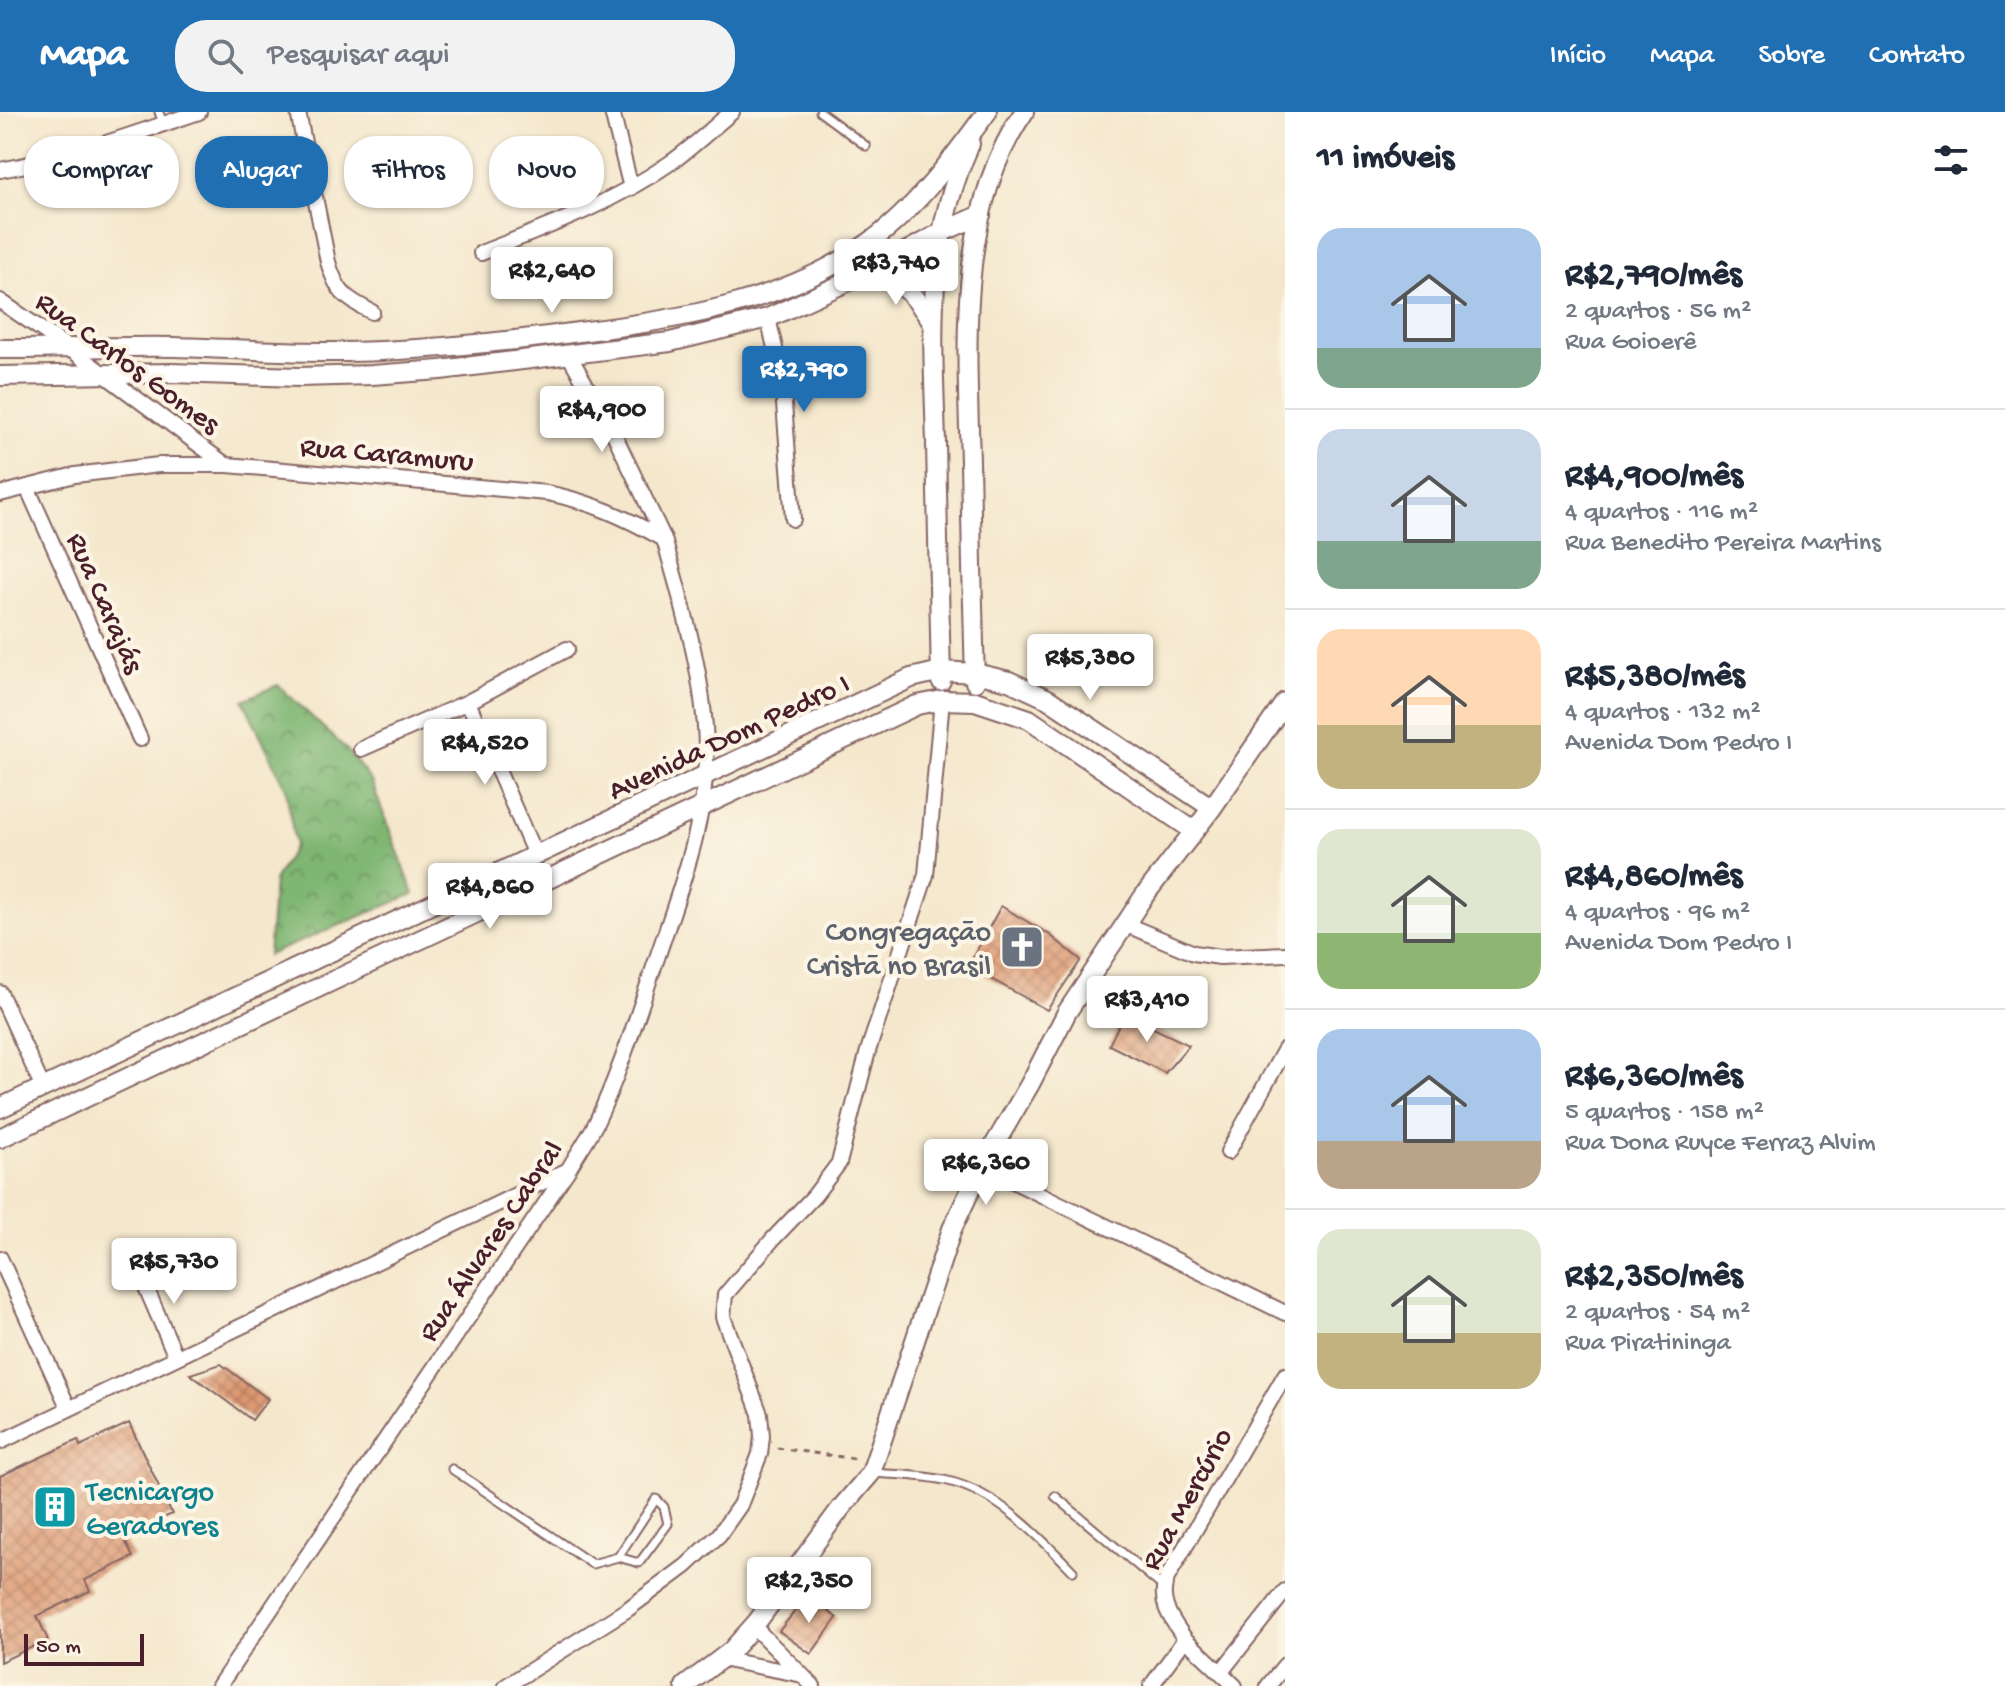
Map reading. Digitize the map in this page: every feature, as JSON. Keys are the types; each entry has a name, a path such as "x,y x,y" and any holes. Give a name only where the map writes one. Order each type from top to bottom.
{"street":[{"path":"0,170 79,153 161,118 199,112"},
{"path":"298,112 335,283 347,300 372,312"},
{"path":"612,112 631,188"},
{"path":"481,253 631,188 672,162 732,112"},
{"path":"975,701 966,316 981,215 992,171 1009,134 1024,112"},
{"path":"506,1686 628,1609 686,1566 719,1535 740,1505 761,1446 760,1414 723,1317 725,1295 731,1284 834,1172 842,1153 868,1051 926,875 942,700 933,283 940,233 955,177 984,116"},
{"path":"0,349 171,347 381,351 528,339 702,313 762,296 831,265 868,244 893,225 984,116"},
{"path":"0,376 372,375 440,370 670,342 768,318 871,271 940,233 981,215"},
{"path":"871,271 900,282 917,299 933,324"},
{"name":"Rua Carlos Gomes","path":"0,301 227,465"},
{"path":"768,318 782,378 793,519"},
{"path":"569,355 615,436 664,539 699,681 706,744 705,776"},
{"name":"Rua Caramuru","path":"0,494 75,475 159,465 227,465 547,493 583,500 618,514 664,539"},
{"name":"Rua Carajás","path":"27,487 140,739"},
{"path":"361,749 468,702 567,649"},
{"name":"Avenida Dom Pedro I","path":"0,1108 911,678 941,671 975,673 1009,681 1048,699 1212,808"},
{"name":"Avenida Dom Pedro I","path":"0,1138 917,705 942,700 975,701 1029,719 1194,831"},
{"path":"468,702 536,857"},
{"path":"685,1686 731,1651 753,1626 872,1467 952,1229 982,1166 1067,1012 1144,896 1212,808 1285,702"},
{"name":"Rua Álvares Cabral","path":"219,1686 595,1126 619,1069 688,865 702,808 705,776"},
{"path":"1127,925 1194,953 1220,957 1285,954"},
{"path":"0,993 43,1088"},
{"path":"181,1023 193,1047"},
{"path":"1228,1152 1285,1049"},
{"path":"982,1166 1285,1313"},
{"path":"0,1442 568,1170"},
{"path":"0,1258 69,1409"},
{"path":"138,1269 176,1357"},
{"name":"Rua Mercúrio","path":"1235,1686 1185,1639 1165,1605 1163,1587 1285,1375"},
{"path":"1221,1672 1285,1591"},
{"path":"753,1626 813,1686"},
{"path":"1151,1686 1185,1639"},
{"path":"721,1659 798,1674"},
{"path":"1268,1686 1285,1665"}],"lane":[{"path":"820,112 866,146"},
{"path":"872,1467 965,1486 1023,1521 1073,1571"},
{"path":"452,1469 592,1564 618,1557 639,1563 668,1524 664,1507 656,1499 618,1557"},
{"path":"1055,1496 1163,1587"}],"path":[{"path":"761,1446 872,1467"}],"green space":[{"path":"278,685 347,750 371,781 414,894 268,955 274,881 295,845 286,788 243,700"}],"building":[{"name":"Congregação Cristã no Brasil","path":"1001,906 1050,935 1081,960 1047,1010 968,966"},
{"path":"1124,1014 1189,1045 1165,1073 1109,1045"},
{"path":"221,1364 268,1399 252,1420 190,1374"},
{"name":"Tecnicargo Geradores","path":"129,1423 172,1514 123,1537 133,1557 85,1580 90,1591 37,1616 48,1640 0,1662 0,1476 78,1440 80,1446"},
{"path":"808,1595 837,1618 811,1654 779,1631"}],"place":[{"name":"Congregação Cristã no Brasil","path":"1022,947"},
{"name":"Tecnicargo Geradores","path":"55,1507"}]}
